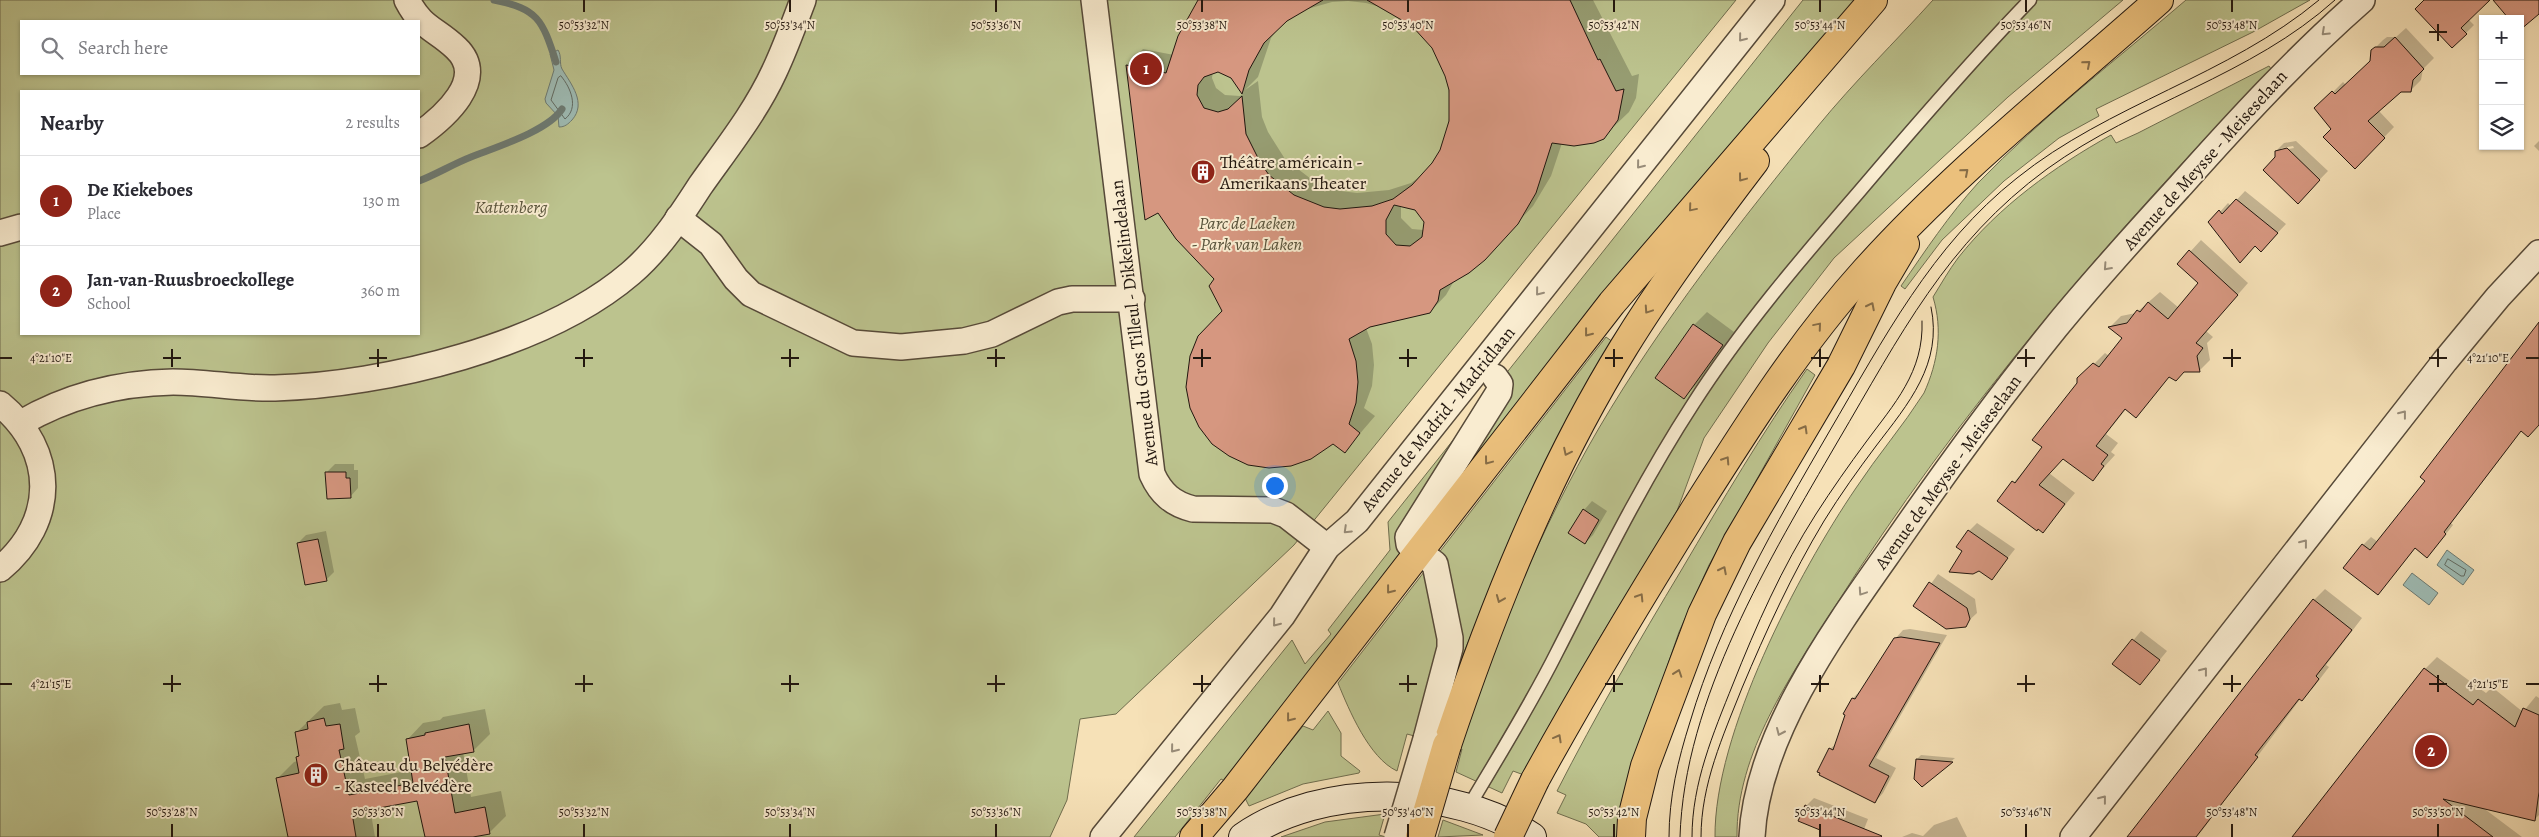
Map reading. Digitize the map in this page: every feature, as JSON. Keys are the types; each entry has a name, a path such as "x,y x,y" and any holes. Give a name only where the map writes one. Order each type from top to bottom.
{"highway":[{"path":"1194,837 1235,789 1612,303 1874,0"},
{"path":"1420,837 1437,742 1472,672 1530,528 1578,429 1623,348 1699,235 1750,168 1817,84 1891,0"},
{"path":"1508,837 1535,780 1627,618 1720,469 1802,346 1864,272 1928,204 2159,0"},
{"path":"1631,837 1632,818 1645,766 1698,622 1737,542 1841,366 1882,283 1928,204"},
{"path":"1646,837 1652,782 1668,703"},
{"path":"1207,837 1235,789"}],"main road":[{"path":"1243,837 1279,818 1313,806 1348,799 1383,796 1426,799 1468,808 1499,819 1532,837"}],"street":[{"path":"407,0 418,20"},
{"path":"21,423 57,403 81,394 110,388 174,382 245,388 297,387 391,375 461,357 535,329 572,312 612,288 645,260 678,218 761,97 774,73 803,0"},
{"name":"Avenue du Gros Tilleul - Dikkelindelaan","path":"1094,0 1152,474 1163,494 1172,501 1194,509 1273,510 1286,515 1327,548"},
{"name":"Avenue de Madrid - Madridlaan","path":"1103,837 1282,616 1327,548 1357,520 1772,0"},
{"name":"Avenue de Meysse - Meiseselaan","path":"1752,837 1754,811 1762,775 1783,725 1829,642 1925,500 2023,368 2092,284 2283,72 2362,0"},
{"path":"420,22 457,48 467,68 464,88 456,102 420,134"},
{"path":"678,218 711,244 736,279 751,294 853,343 901,348 964,341 992,334 1058,302 1072,299 1132,299"},
{"path":"2073,837 2444,361 2498,297 2539,253"},
{"path":"1397,837 1437,742 1450,648 1450,638 1435,564 1408,544 1408,537 1499,392 1500,384 1495,377"},
{"path":"0,404 21,423 32,440 40,460 43,480 42,501 37,522 28,540 15,557 0,569"}],"lane":[{"path":"1468,808 1556,654 1594,575 1635,501 1717,367 1816,242 1968,64 2030,0"}],"green space":[{"path":"0,0 1736,0 1294,545 1116,714 1080,719 1067,800 1050,837 0,837"},
{"path":"1803,0 1864,0 1227,782 1221,779 1175,837 1134,837 1292,640 1305,664 1331,634 1328,630 1390,550 1388,522"},
{"path":"1933,0 2123,0 2008,97 1834,258 1768,343 1704,438 1677,511 1598,641 1524,775 1513,771 1502,793 1456,772 1462,749 1454,747 1520,584 1578,466 1623,389 1702,273 1789,162 1846,94"},
{"path":"2186,0 2310,0 2253,32 2096,109 2099,116 2059,138 2004,181 1942,240 1905,289 1901,286 1947,220 1978,183 2053,112"},
{"path":"2269,66 2271,69 2152,196 2039,327 1932,464 1834,608 1784,688 1769,716 1746,775 1739,806 1737,837 1715,837 1718,796 1728,751 1763,656 1809,564 1833,523 1864,476 1924,393 1933,370 1938,346 1938,322 1933,297 1955,263 1991,221 2028,189 2069,160 2111,135 2116,143 2138,133"},
{"path":"1606,337 1617,345 1482,608 1458,667 1433,741 1407,734 1397,771 1387,765 1369,745 1354,719 1338,683"},
{"path":"1807,369 1815,375 1709,565 1679,632 1644,734 1623,837 1599,837 1586,824 1557,813 1566,795 1557,791 1633,651 1743,468"},
{"path":"1328,711 1341,733 1341,756 1360,771 1359,773 1303,784 1249,806 1245,798 1303,726 1313,730"},
{"path":"1385,814 1379,835 1386,837 1281,837 1325,822"},
{"path":"1443,820 1483,835 1438,837"}],"water":[{"path":"558,50 561,67 573,87 578,100 576,114 572,120 565,126 559,127 558,116 546,103 545,99 554,70 550,54"},
{"path":"2447,550 2474,570 2463,585 2437,565"},
{"path":"2412,573 2438,593 2429,605 2403,585"}],"building":[{"name":"Théâtre américain - Amerikaans Theater","path":"1198,0 1323,0 1287,21 1264,43 1249,70 1242,94 1231,78 1218,72 1204,77 1198,85 1197,95 1204,108 1218,112 1228,109 1242,96 1246,134 1269,175 1294,195 1324,207 1340,209 1372,206 1393,199 1412,185 1432,163 1440,150 1449,121 1449,90 1445,76 1432,48 1412,26 1367,0 1570,0 1598,60 1600,59 1616,91 1624,89 1618,120 1604,139 1594,143 1574,146 1552,143 1536,193 1518,224 1485,260 1469,273 1440,290 1438,301 1430,313 1370,327 1349,339 1356,361 1358,382 1356,403 1349,424 1360,433 1345,453 1333,444 1311,459 1291,466 1269,468 1248,465 1229,456 1212,444 1199,427 1190,408 1186,387 1190,356 1198,336 1222,311 1209,286 1214,279 1176,239 1158,213 1145,220 1126,65 1166,73 1178,36","holes":["1394,205 1415,210 1424,222 1422,237 1410,246 1396,245 1386,234 1386,220"]},
{"path":"2424,0 2490,0 2461,28 2467,34 2452,48 2415,9"},
{"path":"2493,0 2539,0 2539,14 2524,27 2524,15 2506,15"},
{"path":"2395,37 2424,69 2413,80 2411,92 2401,92 2368,121 2385,138 2355,169 2323,137 2331,129 2314,108 2332,91 2335,94 2370,61 2371,50 2375,47 2384,47"},
{"path":"2287,148 2320,180 2298,204 2263,170 2275,157 2275,151"},
{"path":"2236,199 2278,233 2261,252 2255,246 2240,263 2208,222 2219,210 2222,214"},
{"path":"2189,250 2238,295 2196,343 2203,348 2197,356 2200,372 2184,372 2176,381 2169,377 2136,418 2125,409 2096,446 2108,455 2101,464 2104,466 2093,481 2063,459 2039,485 2065,504 2043,533 2038,529 2037,531 1997,501 2012,481 2015,483 2042,447 2032,440 2077,383 2077,378 2093,363 2099,367 2122,338 2108,327 2127,323 2137,310 2140,312 2148,302 2168,319 2198,283 2177,264"},
{"path":"2539,322 2539,425 2528,437 2521,431 2444,532 2446,534 2427,558 2415,548 2378,595 2343,568 2362,544 2370,550 2425,481 2420,477"},
{"path":"1693,324 1723,345 1684,399 1655,378"},
{"path":"325,472 346,472 346,478 350,478 351,498 327,499"},
{"path":"1583,509 1599,520 1585,544 1568,533"},
{"path":"1968,530 2008,558 1992,580 1979,571 1973,574 1949,572 1962,551 1956,547"},
{"path":"318,539 327,581 305,585 297,543"},
{"path":"1929,582 1967,608 1970,619 1966,627 1946,629 1913,606"},
{"path":"2313,599 2352,630 2316,676 2319,679 2302,701 2299,699 2255,755 2258,757 2196,837 2127,837"},
{"path":"1901,637 1940,643 1869,766 1889,776 1875,803 1819,775 1820,773 1817,772 1829,748 1833,750 1845,715 1843,714 1852,698 1855,699 1894,638"},
{"path":"2132,639 2160,660 2140,685 2112,664"},
{"path":"2424,668 2473,705 2478,699 2515,727 2523,708 2539,715 2539,792 2535,821 2443,799 2493,837 2292,837"},
{"name":"Château du Belvédère - Kasteel Belvédère","path":"324,718 326,726 340,724 344,749 339,750 349,795 413,783 406,739 469,724 474,752 445,757 455,813 485,807 490,834 473,837 425,837 417,801 352,813 356,837 288,837 276,778 299,773 296,757 299,756 295,732 308,729 307,722"},
{"path":"1916,759 1953,762 1922,787 1914,779"},
{"path":"1805,805 1882,836 1820,837 1820,830 1798,821"}],"waterway":[{"path":"494,0 520,7 536,18 547,35 556,62"},
{"path":"420,181 534,131 555,117 562,109"}],"tram line":[{"path":"1669,837 1672,793 1686,736 1703,683 1733,609 1769,537 1849,397 1911,296 1934,264 1959,233 1987,204 2017,178 2053,152 2129,109 2246,49 2284,26 2319,0"},
{"path":"1680,837 1685,785 1697,733 1714,682 1735,631 1785,533 1883,365 1928,293 1953,260 1980,228 2047,169 2119,125 2267,49 2302,26 2335,0"},
{"path":"1701,837 1705,798 1714,761 1751,667 1790,582 1812,541 1856,473 1911,399 1920,382 1932,347 1931,307"},
{"path":"1692,837 1696,797 1705,759 1725,703 1760,619 1792,555 1816,514 1897,400 1913,372 1918,356 1922,321"}],"place":[{"name":"De Kiekeboes","path":"1146,69"},
{"name":"Théâtre américain - Amerikaans Theater","path":"1203,172"},
{"name":"Jan-van-Ruusbroeckollege","path":"2431,751"},
{"name":"Château du Belvédère - Kasteel Belvédère","path":"316,775"}],"park label":[{"name":"Kattenberg","path":"511,207"},
{"name":"Parc de Laeken - Park van Laken","path":"1247,233"}]}
